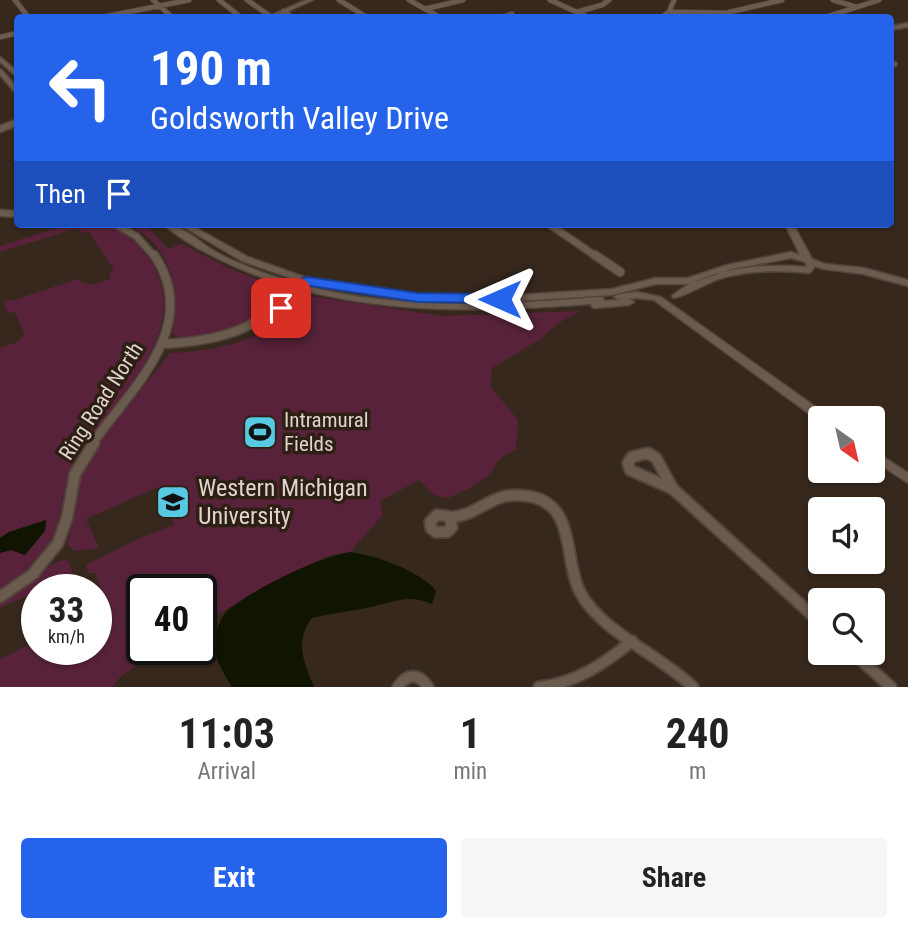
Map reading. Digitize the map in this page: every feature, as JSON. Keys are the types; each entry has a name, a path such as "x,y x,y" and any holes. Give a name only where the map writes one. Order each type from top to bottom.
{"street":[{"path":"15,0 26,14"},
{"path":"153,0 169,14"},
{"path":"115,14 189,0"},
{"path":"219,0 237,14"},
{"path":"247,0 265,14"},
{"path":"276,14 310,0"},
{"path":"339,0 362,14"},
{"path":"409,0 434,14"},
{"path":"425,9 463,0"},
{"path":"550,0 581,14"},
{"path":"577,12 602,5 609,0"},
{"path":"666,14 674,0"},
{"path":"732,14 782,0"},
{"path":"833,0 856,7"},
{"path":"835,14 879,0"},
{"path":"284,11 288,14"},
{"path":"669,12 684,14"},
{"path":"0,59 14,72"},
{"path":"0,71 14,89"},
{"name":"Ring Road North","path":"0,597 30,576 55,547 64,527 73,482 80,463 133,392 162,344 171,311 169,284 152,251 138,236 123,228"},
{"path":"173,228 208,252 230,263 374,301 417,305 518,306 645,301 667,306"},
{"path":"190,228 245,259 305,284 458,299 619,291 652,282 686,282 730,267 785,256 805,256 824,266 864,271 908,283"},
{"path":"555,228 620,272"},
{"path":"518,306 586,302 634,295 668,300 698,284 762,268 794,271 810,268 791,228"},
{"path":"791,228 792,248 785,256 783,264 794,271"},
{"path":"665,281 677,288 676,296"},
{"path":"652,282 647,291 655,298 808,407"},
{"path":"162,344 212,340 246,330 269,317 305,284"},
{"path":"673,489 630,470 628,463 632,457 648,453 656,458 673,489 808,611"},
{"path":"886,463 908,479"},
{"path":"450,518 493,498 510,495 538,499 553,508 566,527 575,582 581,597 614,629 692,687"},
{"path":"539,687 555,686 581,677 608,661 632,641"},
{"path":"866,665 891,687"},
{"path":"398,687 404,678 414,675 423,679 428,687"}],"shaded area":[{"path":"56,228 111,228 123,232 140,246 148,257 161,284 164,311 157,337 145,363 73,465 58,523 49,544 27,569 0,589 0,553 11,550 25,555 45,531 46,520 9,532 0,538 0,348 20,341 25,335 15,312 8,313 3,303 8,299 11,301 78,279 91,285 110,279 110,272 114,270 89,232 75,229 0,252 0,246"},
{"path":"134,228 149,228 168,249 182,244 226,267 290,292 252,319 223,332 192,338 176,337 172,332 175,300 170,270 154,244"},
{"path":"311,296 442,316 581,311 492,368 490,386 518,420 516,449 499,459 490,474 470,488 448,498 434,495 419,480 380,501 383,515 350,552 331,555 311,564 217,614 217,574 126,574 126,665 137,665 119,678 113,687 0,687 0,659 21,649 21,665 112,665 112,574 88,573 86,565 140,538 174,525 158,487 86,519 99,548 75,551 67,544 74,519 77,485 87,458 170,353 212,349 253,337 277,323 301,301"},
{"path":"46,520 45,531 25,555 11,550 0,553 0,538 9,532"},
{"path":"350,552 384,560 409,571 436,591 432,604 405,599 312,618 303,635 302,652 314,687 232,687 217,658 217,630 227,611 287,575"},
{"path":"57,562 69,562 73,574 39,574 41,572"},
{"path":"21,588 21,599 0,608 0,604"}],"place":[{"name":"Intramural Fields","path":"260,432"},
{"name":"Western Michigan University","path":"173,502"}],"route":[{"path":"281,308 308,281 418,297 500,299"}]}
